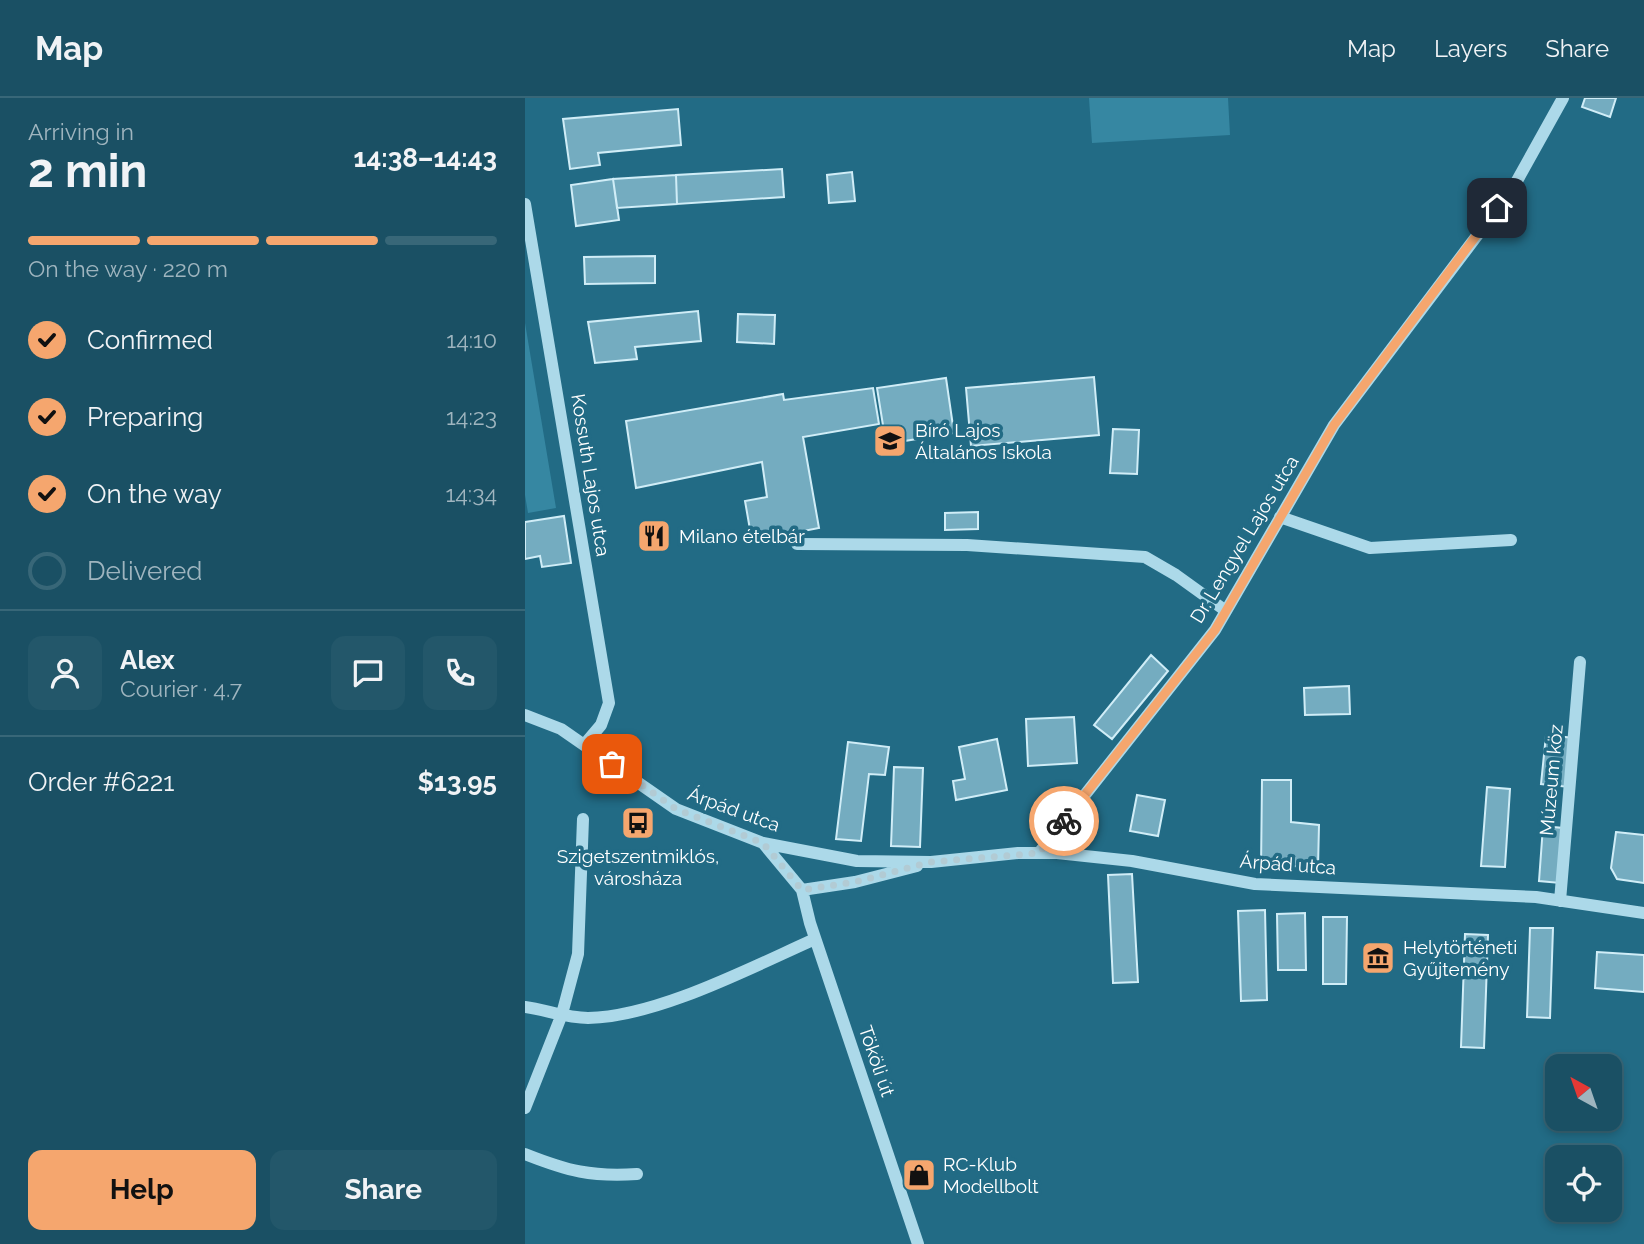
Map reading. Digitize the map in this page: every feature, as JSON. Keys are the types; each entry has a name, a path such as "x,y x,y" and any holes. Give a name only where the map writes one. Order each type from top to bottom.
{"street":[{"name":"Dr. Lengyel Lajos utca","path":"1039,853 1215,630 1334,425 1513,188 1563,98"},
{"name":"Kossuth Lajos utca","path":"525,204 609,703 601,725 585,745"},
{"path":"1280,517 1370,548 1511,540"},
{"path":"797,544 967,545 1145,557 1176,575 1226,611"},
{"name":"Múzeum köz","path":"1560,901 1580,662"},
{"name":"Árpád utca","path":"525,715 561,729 676,809 763,843 857,860 931,862 1039,853 1132,861 1255,884 1427,890 1560,901 1644,913"},
{"path":"525,1108 562,1014 578,954 583,819"},
{"path":"763,843 802,890"},
{"path":"789,874 788,863 807,851"},
{"name":"Árpád utca","path":"802,890 855,882 931,862"},
{"name":"Tököli út","path":"802,890 815,939 918,1244"},
{"path":"525,1007 586,1018 615,1016 731,976 815,939"},
{"path":"525,1154 562,1169 599,1177 637,1174"}],"shaded area":[{"path":"1089,98 1228,98 1230,135 1092,143"},
{"path":"525,323 556,508 528,513 525,495"}],"building":[{"path":"1585,98 1616,98 1610,117 1582,107"},
{"path":"678,109 681,145 598,153 600,165 570,169 563,119"},
{"path":"782,169 784,197 677,204 676,175"},
{"path":"852,172 855,201 829,203 827,175"},
{"path":"676,175 677,204 617,208 613,179"},
{"path":"613,179 619,220 576,226 571,185"},
{"path":"655,256 655,283 585,284 584,257"},
{"path":"698,311 701,341 635,347 637,359 595,363 588,322"},
{"path":"738,314 775,315 774,344 737,342"},
{"path":"1094,377 1099,435 971,446 966,388"},
{"path":"946,378 954,433 886,444 877,388"},
{"path":"873,388 879,424 803,437 819,528 752,541 745,501 767,497 762,462 636,488 626,421 783,394 784,400"},
{"path":"1113,429 1139,430 1137,474 1110,473"},
{"path":"978,512 978,529 945,530 945,513"},
{"path":"564,516 571,563 542,567 540,556 525,559 525,522"},
{"path":"1151,655 1168,671 1112,739 1094,725"},
{"path":"1349,686 1350,714 1305,715 1304,688"},
{"path":"1074,717 1077,763 1028,766 1026,719"},
{"path":"1546,735 1574,738 1569,787 1541,784"},
{"path":"997,739 1007,790 956,800 953,781 965,779 959,747"},
{"path":"848,742 889,747 885,775 869,774 861,841 836,839"},
{"path":"894,767 923,768 920,847 891,846"},
{"path":"1262,780 1291,780 1291,822 1319,825 1318,868 1294,866 1295,858 1288,857 1274,870 1261,869"},
{"path":"1487,787 1510,789 1505,867 1481,866"},
{"path":"1137,795 1165,800 1158,836 1130,831"},
{"path":"1543,826 1563,828 1560,883 1539,881"},
{"path":"1616,832 1644,835 1644,883 1617,879 1611,868"},
{"path":"1132,874 1138,982 1113,983 1108,875"},
{"path":"1265,910 1267,1000 1241,1001 1238,911"},
{"path":"1305,913 1306,970 1278,970 1277,914"},
{"path":"1323,917 1347,917 1346,984 1323,984"},
{"path":"1530,928 1553,928 1550,1018 1527,1017"},
{"path":"1465,934 1488,935 1484,1048 1461,1047"},
{"path":"1597,952 1644,955 1644,992 1595,988"}],"way so far":[{"path":"612,764 637,785 676,809 708,819 763,843 802,890 855,882 931,862 1039,853 1064,821"}],"place":[{"name":"Bíró Lajos Általános Iskola","path":"890,441"},
{"name":"Milano ételbár","path":"654,536"},
{"name":"Szigetszentmiklós, városháza","path":"638,823"},
{"name":"Helytörténeti Gyűjtemény","path":"1378,958"},
{"name":"RC-Klub Modellbolt","path":"919,1175"}],"route":[{"path":"1064,821 1215,630 1334,425 1497,208"}]}
